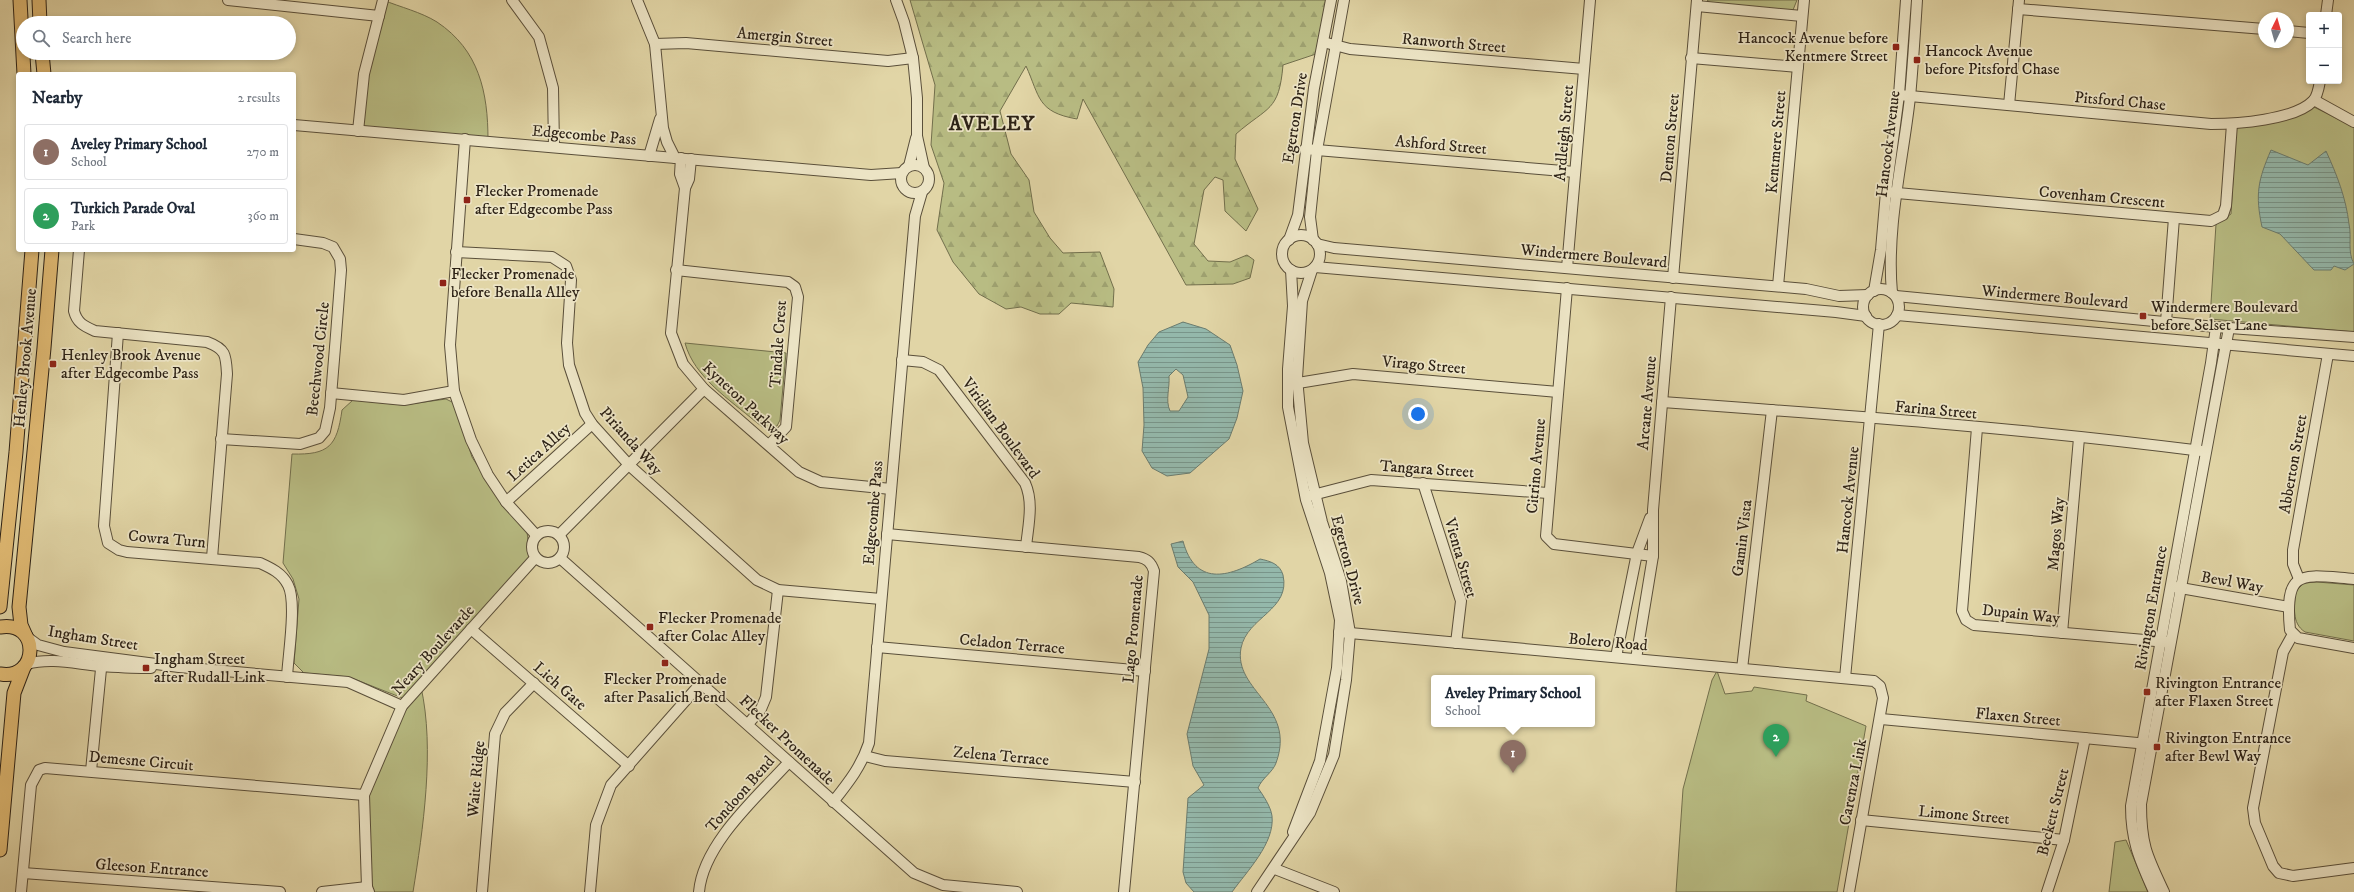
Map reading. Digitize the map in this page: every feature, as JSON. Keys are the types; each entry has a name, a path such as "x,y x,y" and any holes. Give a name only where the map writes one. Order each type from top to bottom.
{"main road":[{"path":"20,0 21,16"},
{"path":"39,0 40,16"},
{"path":"23,60 24,72"},
{"path":"43,60 44,72"},
{"name":"Henley Brook Avenue","path":"0,607 18,437 32,252"},
{"name":"Henley Brook Avenue","path":"25,665 31,651 21,625 19,607 52,252"},
{"path":"0,627 13,627 26,636"},
{"path":"0,674 10,674 25,665"},
{"path":"0,850 14,693 25,665"}],"street":[{"path":"228,0 280,2 379,16"},
{"path":"358,131 364,74 383,0"},
{"path":"512,0 539,37 553,88 554,147"},
{"path":"637,0 655,44 662,113 667,142 682,158"},
{"path":"896,0 904,22 913,58 917,98 917,136 924,168 929,180 922,192 906,189 906,169 917,136"},
{"name":"Egerton Drive","path":"1289,240 1298,215 1305,149 1331,0"},
{"name":"Egerton Drive","path":"1315,242 1310,217 1317,150 1344,0"},
{"name":"Ardleigh Street","path":"1567,268 1590,0"},
{"name":"Kentmere Street","path":"1778,286 1804,0"},
{"name":"Hancock Avenue","path":"1871,293 1881,250 1886,192 1899,95 1906,0"},
{"name":"Hancock Avenue","path":"1894,294 1890,268 1896,193 1910,96 1917,0"},
{"path":"2326,12 2328,0"},
{"path":"1697,3 1802,16"},
{"name":"Denton Street","path":"1673,278 1697,3"},
{"path":"2009,105 2018,4 2258,28"},
{"path":"2294,32 2306,33"},
{"name":"Ranworth Street","path":"1323,42 1350,49 1584,69"},
{"name":"Amergin Street","path":"655,44 686,43 888,61 913,58"},
{"path":"1691,58 1798,67"},
{"path":"2319,84 2314,100 2354,122"},
{"name":"Pitsford Chase","path":"1899,95 2211,124 2232,124 2283,115 2306,107 2314,100"},
{"path":"649,156 662,113"},
{"name":"Covenham Crescent","path":"1886,192 2211,221 2223,215 2226,206 2232,124"},
{"name":"Edgecombe Pass","path":"296,125 871,175 906,169"},
{"path":"465,139 450,345 454,391 471,440 488,475 506,502 536,535"},
{"name":"Ashford Street","path":"1305,149 1575,172"},
{"name":"Kyneton Parkway","path":"682,158 689,179 685,188 671,333 683,364 704,389 799,472 822,482 891,489"},
{"path":"906,169 917,165 924,168"},
{"name":"Edgecombe Pass","path":"871,175 906,189 915,216"},
{"name":"Edgecombe Pass","path":"833,802 854,776 865,756 868,743 915,216 922,192"},
{"path":"2166,322 2174,218"},
{"path":"1313,269 1320,258 1315,242 1301,236 1289,240 1283,250 1282,255 1286,266 1291,270 1301,273 1313,269 1671,297 1836,312 1866,316 1879,324 1890,322 1897,315 1899,309 1894,294 1882,289 1871,293 1864,305 1866,316"},
{"name":"Beechwood Circle","path":"221,439 300,444 319,438 325,431 331,393 342,270 340,259 333,247 323,243 296,239"},
{"name":"Windermere Boulevard","path":"1315,242 1334,248 1778,286 1839,296 1871,293"},
{"path":"79,252 74,311 76,319 84,326 95,331 191,339 219,346 225,353 227,374 212,558"},
{"name":"Pirianda Way","path":"456,252 552,257 566,266 572,280 566,343 569,365 575,389 592,424 630,466 757,580 778,590 881,599"},
{"name":"Egerton Drive","path":"1286,848 1320,761 1337,668 1340,620 1288,407 1293,384 1302,301 1313,269"},
{"name":"Tindale Crest","path":"676,270 788,282 795,287 798,297 786,427 769,445"},
{"name":"Egerton Drive","path":"1291,270 1293,306 1293,384"},
{"name":"Citrino Avenue","path":"1567,288 1548,493 1546,536 1554,544 1653,556"},
{"name":"Windermere Boulevard","path":"1894,294 2216,327 2354,337"},
{"name":"Arcane Avenue","path":"1636,659 1653,556 1653,510 1671,297"},
{"name":"Windermere Boulevard","path":"1897,315 2354,356"},
{"name":"Hancock Avenue","path":"1845,678 1872,420 1879,324"},
{"name":"Rivington Entrance","path":"2164,892 2145,852 2141,831 2141,804 2147,744 2161,641 2216,327"},
{"name":"Rivington Entrance","path":"2154,892 2135,849 2131,829 2131,806 2172,642 2229,328"},
{"name":"Cowra Turn","path":"118,333 104,526 105,537 108,542 118,550 260,563 278,572 288,586 292,602 287,677"},
{"name":"Abberton Street","path":"2298,579 2293,564 2293,550 2328,354"},
{"name":"Viridian Boulevard","path":"902,360 923,362 939,370 1025,483 1029,492 1030,505 1026,547"},
{"name":"Virago Street","path":"1293,384 1353,374 1558,392"},
{"path":"559,535 630,466 704,389"},
{"path":"331,393 404,400 454,391"},
{"name":"Farina Street","path":"1662,402 1977,428 2206,452"},
{"name":"Gamin Vista","path":"1742,669 1772,410"},
{"name":"Letica Alley","path":"506,502 592,424"},
{"name":"Dupain Way","path":"1977,428 1962,611 1966,620 1974,625 2172,642"},
{"name":"Magos Way","path":"2062,633 2079,438"},
{"name":"Tangara Street","path":"1310,495 1371,480 1548,493"},
{"name":"Vienta Street","path":"1423,484 1461,601 1456,643"},
{"name":"Egerton Drive","path":"1257,892 1274,869 1286,848 1310,813 1334,755 1344,695 1350,633 1341,581 1310,495"},
{"name":"Arcane Avenue","path":"1616,658 1637,553 1653,510"},
{"path":"550,531 559,535 564,549 560,558 550,564 544,563 535,558 531,549 536,535 550,531"},
{"name":"Lago Promenade","path":"887,534 1138,557 1146,559 1152,564 1154,571 1124,892"},
{"name":"Neary Boulevarde","path":"368,889 364,795 402,706 535,558"},
{"name":"Flecker Promenade","path":"560,558 914,873 943,885 1017,892"},
{"path":"2354,579 2309,575 2298,579 2290,588 2289,607 2290,630 2293,634 2304,639 2354,648"},
{"name":"Bewl Way","path":"2171,586 2289,607"},
{"path":"748,724 761,709 766,697 778,590"},
{"name":"Lich Gate","path":"471,629 629,766"},
{"name":"Bolero Road","path":"1339,632 1874,681"},
{"path":"2293,634 2283,652 2253,808 2254,823 2273,866 2279,873 2293,876 2354,868"},
{"name":"Ingham Street","path":"26,636 38,645 57,650 102,655 179,667 348,682 402,706"},
{"name":"Celadon Terrace","path":"877,647 1145,671"},
{"path":"91,771 102,655"},
{"name":"Ingham Street","path":"25,665 44,661 62,661 101,666 179,667"},
{"name":"Carenza Link","path":"1849,892 1861,820 1881,719 1882,692 1880,686 1874,681"},
{"name":"Waite Ridge","path":"482,892 495,734 505,713 534,683"},
{"path":"590,892 596,825 611,785 701,683"},
{"name":"Flaxen Street","path":"1881,719 2147,744"},
{"name":"Beckett Street","path":"2047,892 2064,840 2085,738"},
{"name":"Zelena Terrace","path":"865,756 885,761 1135,782"},
{"name":"Tondoon Bend","path":"699,892 700,880 715,844 788,762"},
{"name":"Demesne Circuit","path":"21,892 31,785 39,770 45,768 364,795"},
{"name":"Limone Street","path":"1861,820 2064,840"},
{"path":"1274,869 1334,892"},
{"name":"Gleeson Entrance","path":"23,873 280,892"},
{"path":"322,892 368,889"}],"green space":[{"path":"383,0 431,18 451,33 463,46 472,59 483,89 488,122 488,140 357,128"},
{"path":"910,0 1326,0 1324,23 1316,54 1283,65 1281,80 1275,100 1270,107 1236,134 1235,159 1258,209 1246,231 1225,211 1223,180 1215,177 1204,190 1194,244 1208,261 1230,262 1247,255 1254,260 1250,278 1233,284 1186,285 1083,99 1077,119 1054,112 1042,102 1026,66 1000,111 1011,154 1029,180 1034,212 1050,238 1063,253 1100,252 1114,289 1113,307 1071,303 1059,314 1040,314 1021,307 1006,309 979,294 953,262 937,230 944,183 931,145 935,85"},
{"path":"1707,0 1797,0 1793,10 1785,12 1713,5"},
{"path":"2314,107 2354,127 2354,332 2210,319 2216,224 2231,214 2236,127 2290,117"},
{"path":"685,343 786,353 780,420 777,426 764,428 714,387 696,367"},
{"path":"446,399 454,403 472,457 503,506 527,532 530,556 405,699 349,677 304,673 294,663 299,599 293,579 283,563 292,454 315,453 329,446 334,440 337,432 342,410 353,400 403,405"},
{"path":"2317,582 2354,585 2354,641 2305,632 2298,624 2294,608 2295,592 2304,583"},
{"path":"1717,671 1725,694 1752,691 1754,687 1807,695 1806,701 1866,726 1837,892 1676,892 1683,789 1712,680"},
{"path":"421,687 427,736 426,790 424,816 413,892 369,892 364,853 369,796 405,707"},
{"path":"2126,840 2148,892 2109,892 2115,842"}],"water":[{"path":"2271,150 2308,165 2326,151 2346,205 2350,229 2350,249 2354,264 2345,270 2334,266 2331,270 2314,270 2280,234 2262,227 2258,196 2259,187 2263,170"},
{"path":"1183,322 1206,329 1230,345 1237,365 1243,391 1237,418 1229,439 1190,473 1167,476 1152,468 1142,451 1144,425 1143,388 1138,362 1148,345 1159,332","holes":["1176,369 1183,375 1188,397 1179,411 1170,411 1168,398 1169,376"]},
{"path":"1183,541 1188,555 1196,565 1204,571 1214,574 1225,574 1248,566 1260,559 1271,562 1280,568 1283,575 1284,587 1281,597 1275,605 1251,628 1245,637 1241,648 1241,663 1246,676 1272,713 1278,727 1280,743 1275,766 1258,788 1270,809 1272,816 1272,826 1269,836 1259,856 1232,892 1194,892 1186,883 1183,872 1188,798 1204,785 1193,766 1187,734 1209,649 1209,615 1193,582 1178,567 1171,544"}],"place":[{"name":"Hancock Avenue before Kentmere Street","path":"1896,47"},
{"name":"Hancock Avenue before Pitsford Chase","path":"1917,60"},
{"name":"Flecker Promenade after Edgecombe Pass","path":"467,200"},
{"name":"Flecker Promenade before Benalla Alley","path":"443,283"},
{"name":"Windermere Boulevard before Selset Lane","path":"2143,316"},
{"name":"Henley Brook Avenue after Edgecombe Pass","path":"53,364"},
{"name":"Flecker Promenade after Colac Alley","path":"650,627"},
{"name":"Flecker Promenade after Pasalich Bend","path":"665,663"},
{"name":"Ingham Street after Rudall Link","path":"146,668"},
{"name":"Rivington Entrance after Flaxen Street","path":"2147,692"},
{"name":"Rivington Entrance after Bewl Way","path":"2157,747"},
{"name":"Turkich Parade Oval","path":"1776,757"},
{"name":"Aveley Primary School","path":"1513,773"}],"district":[{"name":"AVELEY","path":"992,124"}]}
